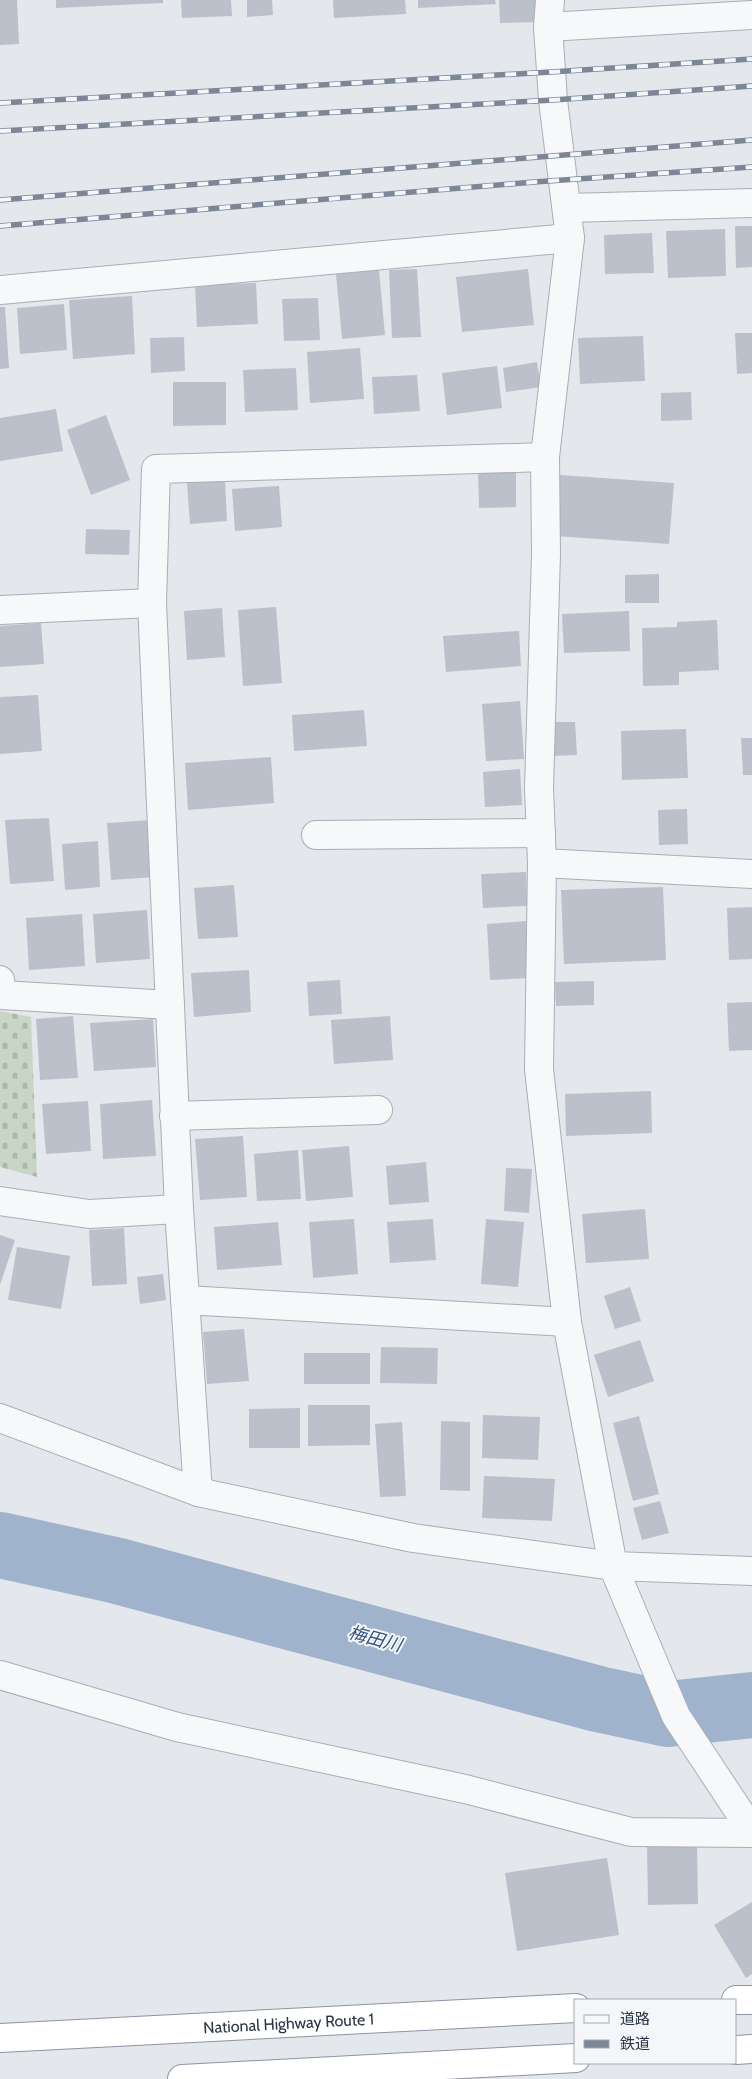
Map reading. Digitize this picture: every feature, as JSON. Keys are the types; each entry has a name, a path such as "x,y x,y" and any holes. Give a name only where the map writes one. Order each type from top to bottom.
{"highway":[{"path":"737,2000 752,2000"},
{"name":"National Highway Route 1","path":"0,2038 574,2008"},
{"path":"737,2050 752,2049"},
{"path":"182,2079 574,2058"}],"street":[{"path":"550,0 548,27 553,100 570,238 545,457 546,554 539,788 542,863 539,1069 567,1322 613,1566 676,1716 749,1828"},
{"path":"548,27 752,15"},
{"path":"567,208 752,203"},
{"path":"0,290 570,238"},
{"path":"198,1492 174,1116 152,603 156,469 545,457"},
{"path":"0,610 152,603"},
{"path":"316,835 541,833"},
{"path":"542,863 752,874"},
{"path":"0,980 2,995 170,1005"},
{"path":"174,1116 378,1110"},
{"path":"0,1201 88,1214 179,1209"},
{"path":"185,1300 567,1322"},
{"path":"0,1418 198,1492 413,1538 613,1566 752,1571"},
{"path":"0,1675 177,1727 465,1789 631,1832 749,1828"}],"green space":[{"path":"0,1011 31,1017 37,1177 0,1167"}],"building":[{"path":"0,0 17,0 19,44 0,45"},
{"path":"56,0 163,0 163,3 56,8"},
{"path":"181,0 231,0 232,16 182,18"},
{"path":"247,0 272,0 273,15 247,17"},
{"path":"333,0 405,0 406,14 334,18"},
{"path":"418,0 495,0 496,4 418,8"},
{"path":"499,0 541,0 543,22 500,23"},
{"path":"735,226 752,226 752,267 736,268"},
{"path":"725,229 726,276 668,278 666,231"},
{"path":"652,233 654,273 605,274 604,235"},
{"path":"417,269 421,337 392,338 389,270"},
{"path":"528,269 534,325 462,332 456,277"},
{"path":"379,270 385,335 342,339 336,274"},
{"path":"256,283 258,324 197,327 195,285"},
{"path":"132,296 135,354 73,359 69,300"},
{"path":"318,298 320,340 284,341 282,299"},
{"path":"64,304 67,350 20,354 17,308"},
{"path":"0,307 5,307 9,368 0,369"},
{"path":"735,333 752,333 752,373 737,374"},
{"path":"643,336 645,381 580,384 578,338"},
{"path":"184,337 185,371 151,373 150,338"},
{"path":"360,348 364,399 310,403 307,352"},
{"path":"537,362 541,387 506,392 503,368"},
{"path":"497,366 502,408 447,415 442,373"},
{"path":"296,368 298,410 245,412 243,370"},
{"path":"417,375 420,411 374,414 372,377"},
{"path":"173,382 226,382 226,425 173,426"},
{"path":"691,392 692,420 661,421 661,393"},
{"path":"56,409 63,451 0,461 0,418"},
{"path":"106,415 130,480 91,495 67,430"},
{"path":"516,472 516,507 479,508 478,473"},
{"path":"560,475 674,483 669,544 555,536"},
{"path":"225,480 227,521 190,524 187,483"},
{"path":"279,486 282,527 235,531 232,489"},
{"path":"86,529 130,530 129,555 85,554"},
{"path":"659,574 659,603 625,603 625,575"},
{"path":"276,607 282,683 243,686 238,610"},
{"path":"222,608 225,657 187,660 184,611"},
{"path":"629,611 630,651 564,653 562,614"},
{"path":"717,620 719,670 679,672 679,685 643,686 642,628 677,627 677,622"},
{"path":"41,623 44,664 0,667 0,626"},
{"path":"519,631 521,666 446,672 443,636"},
{"path":"38,695 42,751 0,754 0,697"},
{"path":"520,701 524,759 486,761 482,704"},
{"path":"364,710 367,746 294,751 292,715"},
{"path":"553,722 575,722 577,755 553,756"},
{"path":"686,729 688,778 622,780 621,731"},
{"path":"741,738 752,738 752,775 743,775"},
{"path":"271,757 274,803 188,810 185,763"},
{"path":"520,769 522,805 485,807 483,772"},
{"path":"687,809 688,844 659,845 658,810"},
{"path":"49,818 54,881 10,884 5,820"},
{"path":"151,820 155,877 111,880 107,823"},
{"path":"98,841 100,887 65,890 62,844"},
{"path":"526,872 527,906 483,908 481,874"},
{"path":"234,885 238,937 198,939 194,888"},
{"path":"663,887 666,960 564,964 561,890"},
{"path":"752,907 752,959 729,960 727,908"},
{"path":"147,910 150,959 96,963 93,914"},
{"path":"82,914 85,966 29,970 26,918"},
{"path":"526,921 529,978 490,980 487,924"},
{"path":"249,970 251,1012 194,1017 191,973"},
{"path":"340,980 342,1014 309,1016 307,982"},
{"path":"594,981 594,1005 556,1006 555,982"},
{"path":"752,1002 752,1050 729,1051 727,1003"},
{"path":"73,1016 78,1078 40,1080 36,1019"},
{"path":"390,1016 393,1060 334,1064 331,1020"},
{"path":"153,1019 156,1067 94,1071 90,1023"},
{"path":"651,1091 652,1133 566,1136 565,1094"},
{"path":"152,1100 156,1156 103,1159 100,1104"},
{"path":"88,1101 91,1151 46,1154 42,1104"},
{"path":"243,1136 247,1197 200,1200 195,1139"},
{"path":"349,1146 353,1197 306,1201 302,1150"},
{"path":"298,1150 301,1199 257,1201 254,1154"},
{"path":"426,1162 429,1202 389,1205 386,1166"},
{"path":"506,1168 532,1169 529,1213 504,1211"},
{"path":"645,1209 649,1259 586,1263 582,1214"},
{"path":"354,1219 358,1274 313,1278 309,1222"},
{"path":"433,1219 436,1260 390,1263 387,1222"},
{"path":"486,1219 524,1222 518,1287 481,1284"},
{"path":"278,1222 282,1265 217,1270 214,1227"},
{"path":"124,1228 127,1284 92,1286 89,1230"},
{"path":"0,1235 15,1240 0,1285"},
{"path":"17,1247 70,1256 61,1309 8,1300"},
{"path":"163,1274 166,1300 140,1304 137,1277"},
{"path":"630,1287 641,1321 615,1329 604,1296"},
{"path":"244,1329 249,1381 207,1384 203,1332"},
{"path":"640,1340 654,1381 608,1397 594,1355"},
{"path":"381,1347 438,1348 437,1384 380,1383"},
{"path":"304,1353 370,1353 370,1384 304,1384"},
{"path":"308,1405 370,1405 370,1445 308,1446"},
{"path":"300,1408 300,1448 249,1448 249,1409"},
{"path":"483,1415 540,1417 538,1460 482,1458"},
{"path":"639,1416 659,1494 633,1501 613,1423"},
{"path":"441,1421 470,1422 470,1491 440,1490"},
{"path":"402,1422 406,1496 380,1497 375,1424"},
{"path":"484,1476 555,1479 552,1521 482,1518"},
{"path":"660,1501 669,1533 642,1540 633,1508"},
{"path":"697,1845 698,1904 648,1905 647,1846"},
{"path":"607,1858 619,1935 517,1951 505,1873"},
{"path":"752,1902 752,1974 746,1978 714,1925"}],"waterway":[{"name":"梅田川","path":"0,1545 114,1570 598,1699 668,1714 752,1705"}],"railway":[{"path":"0,103 752,59"},
{"path":"0,131 553,100 752,86"},
{"path":"0,200 752,140"},
{"path":"0,226 534,182 752,167"}]}
